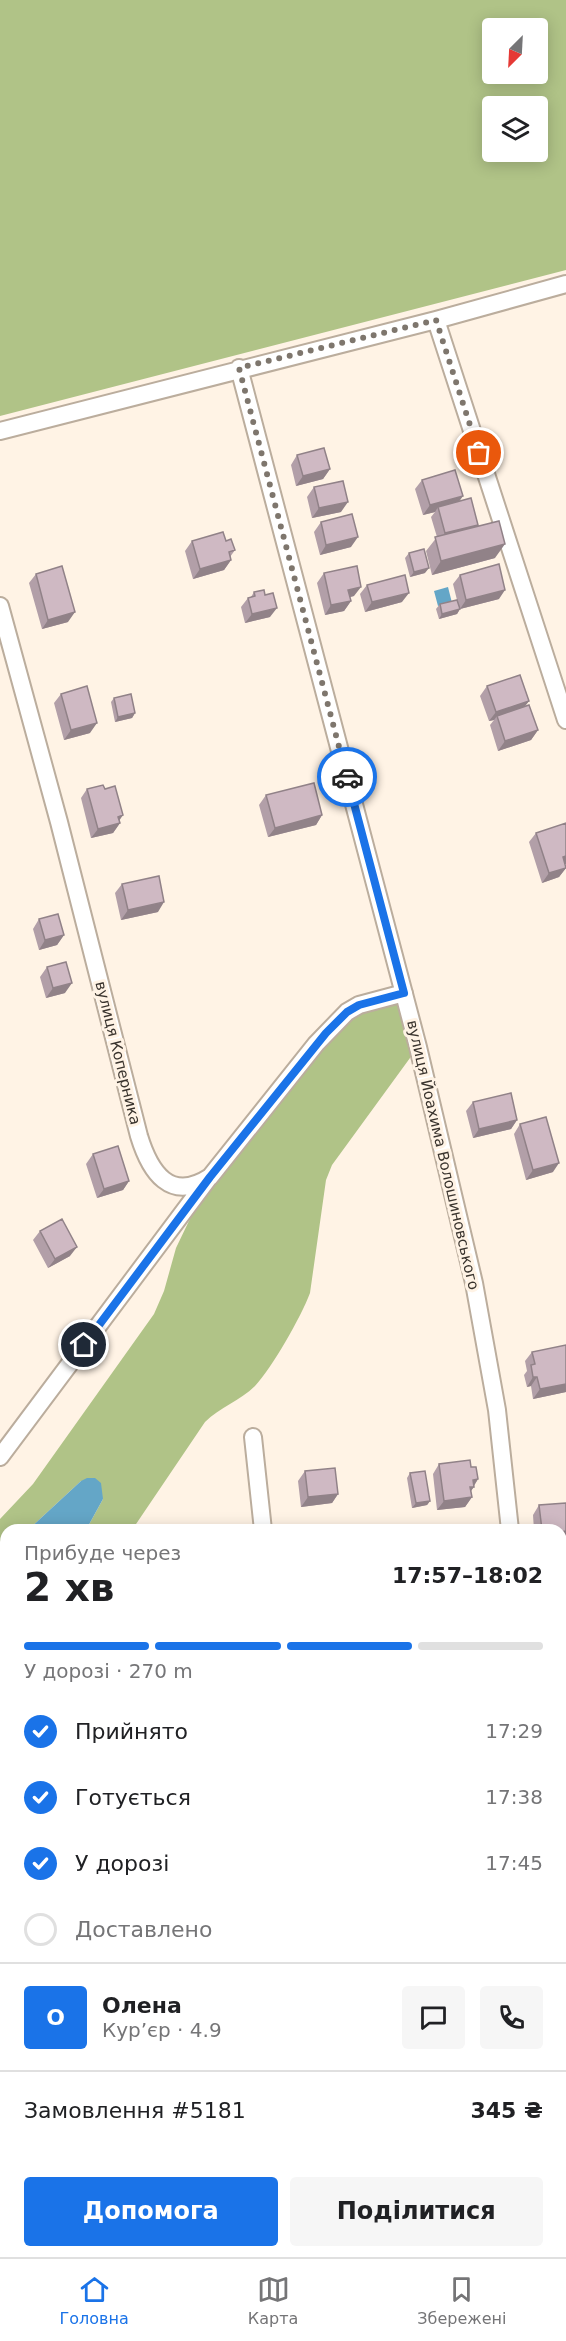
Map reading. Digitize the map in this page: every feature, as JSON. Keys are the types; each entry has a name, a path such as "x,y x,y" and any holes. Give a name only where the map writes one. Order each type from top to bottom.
{"street":[{"path":"0,431 239,368 436,320 566,284"},
{"path":"436,320 566,720"},
{"name":"вулиця Йоахима Волошиновського","path":"239,368 404,993 474,1282 488,1348 509,1524"},
{"name":"вулиця Коперника","path":"0,606 62,833 145,1155 154,1171 167,1183 194,1186 210,1177"},
{"path":"0,1457 210,1177 316,1044 342,1017 359,1005 404,993"},
{"path":"253,1437 262,1524"}],"green space":[{"path":"0,0 566,0 566,270 0,416"},
{"path":"404,993 418,1047 332,1165 326,1180 310,1293 270,1367 255,1386 205,1422 136,1524 89,1524 103,1499 81,1481 34,1524 0,1524 0,1519 33,1484 154,1314 164,1291 176,1248 210,1177 347,1012"}],"water":[{"path":"448,587 452,603 438,606 434,591"},
{"path":"95,1478 101,1483 103,1499 89,1524 34,1524 81,1481"}],"building":[{"path":"324,448 330,469 303,476 297,455"},
{"path":"455,470 463,496 430,505 422,480"},
{"path":"343,481 348,502 319,508 314,487"},
{"path":"471,498 478,525 445,533 438,507"},
{"path":"352,514 358,537 326,545 321,522"},
{"path":"499,521 505,544 441,561 435,537"},
{"path":"223,532 226,541 231,539 235,550 229,552 231,560 200,569 192,541"},
{"path":"424,549 429,568 414,572 409,553"},
{"path":"499,564 505,590 466,600 460,575"},
{"path":"62,566 75,612 48,620 36,574"},
{"path":"357,566 361,587 348,590 351,601 331,605 324,573"},
{"path":"405,575 409,593 372,602 367,585"},
{"path":"264,590 265,595 273,593 277,608 252,614 248,598 255,596 254,592"},
{"path":"457,600 460,609 442,614 440,604"},
{"path":"520,675 529,701 496,712 487,686"},
{"path":"87,686 97,723 71,730 61,694"},
{"path":"131,694 135,713 118,717 114,698"},
{"path":"529,705 538,730 505,741 497,716"},
{"path":"314,783 322,815 275,828 266,795"},
{"path":"103,785 105,789 115,786 123,815 118,817 120,823 98,829 87,789"},
{"path":"566,823 566,856 563,857 566,868 549,873 536,833"},
{"path":"159,876 164,902 128,910 122,884"},
{"path":"58,914 64,935 45,940 39,919"},
{"path":"66,962 72,983 53,988 47,967"},
{"path":"511,1093 517,1120 479,1129 473,1102"},
{"path":"546,1117 559,1163 533,1170 520,1124"},
{"path":"118,1146 129,1181 104,1189 93,1154"},
{"path":"62,1219 77,1247 55,1259 40,1231"},
{"path":"566,1345 566,1384 540,1389 537,1377 533,1377 531,1365 535,1364 532,1352"},
{"path":"470,1460 471,1467 476,1467 478,1479 473,1480 474,1487 470,1487 472,1497 444,1501 439,1464"},
{"path":"335,1468 338,1494 308,1497 305,1471"},
{"path":"425,1471 430,1501 416,1503 410,1473"},
{"path":"566,1503 566,1524 541,1524 539,1505"}],"way so far":[{"path":"347,777 239,368 436,320 479,453"}],"route":[{"path":"84,1345 210,1177 326,1033 347,1012 359,1005 404,993 347,777"}]}
